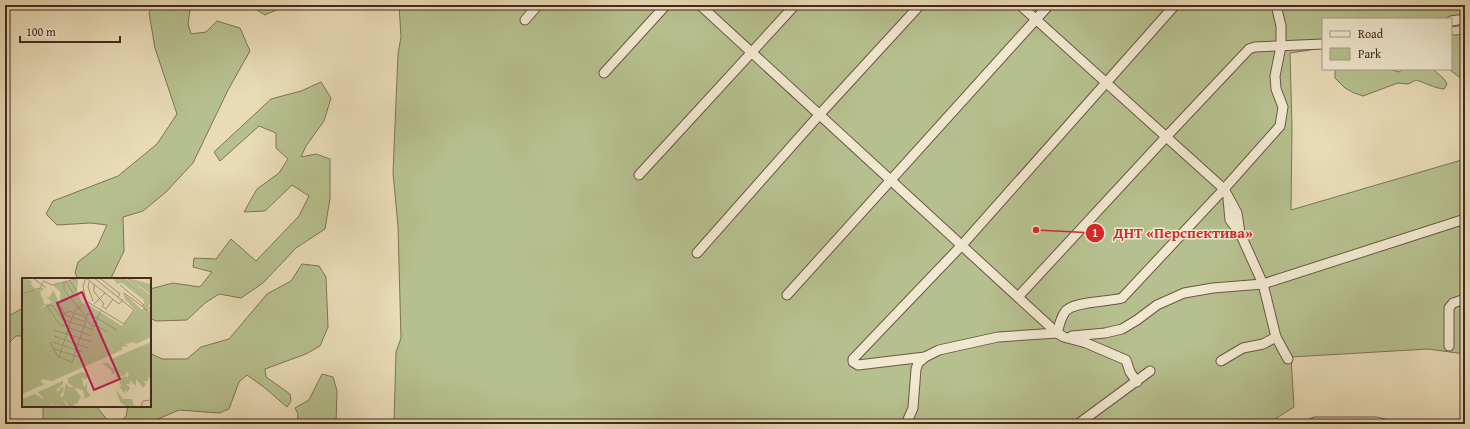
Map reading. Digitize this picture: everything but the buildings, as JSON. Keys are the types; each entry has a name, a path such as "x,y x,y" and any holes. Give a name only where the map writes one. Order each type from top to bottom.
{"street":[{"path":"525,20 538,5"},
{"path":"604,73 666,5"},
{"path":"700,5 1061,335 1086,343 1126,360 1130,372 1137,382"},
{"path":"639,175 795,5"},
{"path":"697,253 820,114 920,5"},
{"path":"1020,5 1226,193 1237,213 1240,233 1263,284 1276,337 1288,359"},
{"path":"787,295 1049,5"},
{"path":"925,357 858,365 853,362 853,359 962,245 1176,5"},
{"path":"1061,335 1064,312 1070,306 1113,301 1122,298 1226,193 1280,126 1282,108 1276,88 1275,76 1281,46 1281,26 1276,5"},
{"path":"1452,21 1465,19"},
{"path":"1018,297 1249,49 1255,46 1322,44"},
{"path":"906,424 913,408 916,369 918,363 925,357 939,350 998,337 1105,334 1122,329 1158,304 1184,293 1213,288 1263,284 1465,219"},
{"path":"1449,346 1449,308 1453,303 1465,299"},
{"path":"1221,361 1242,348 1263,344 1276,337"},
{"path":"1078,424 1150,371"},
{"path":"1311,424 1315,422 1376,422 1385,424"}],"green space":[{"path":"153,5 181,5 190,10 188,24 191,34 206,32 217,21 240,28 250,51 228,90 193,163 166,192 143,211 123,217 124,251 111,278 78,278 75,273 78,262 97,247 107,225 91,223 57,225 46,214 53,201 118,176 157,144 177,114 155,48 149,13"},
{"path":"249,5 285,5 265,15"},
{"path":"399,5 1465,5 1465,25 1452,27 1452,18 1322,18 1322,48 1290,53 1292,127 1291,210 1465,159 1465,354 1428,349 1291,357 1294,407 1267,424 394,424 396,352 401,338 398,226 393,173 398,54 401,37"},
{"path":"1452,34 1465,34 1465,85 1463,80 1450,70 1452,70"},
{"path":"1335,70 1392,70 1399,72 1402,70 1435,70 1447,84 1444,89 1433,87 1416,80 1408,84 1398,83 1363,96 1345,88 1335,78"},
{"path":"321,82 331,98 324,121 306,146 301,157 316,154 330,159 330,198 325,229 296,248 263,283 241,298 219,294 205,303 187,320 156,321 151,318 151,289 173,283 200,287 212,272 193,267 194,258 216,259 231,239 256,261 299,216 309,196 292,185 265,211 244,212 257,189 279,173 288,159 276,148 276,133 259,126 220,161 214,152 271,99 301,91"},
{"path":"1465,92 1465,122 1461,115 1460,108"},
{"path":"302,264 319,266 326,277 328,327 320,346 306,354 265,369 266,377 290,394 291,401 287,407 247,375 239,382 229,409 219,413 179,410 151,422 142,424 43,424 43,407 97,407 109,422 120,423 126,416 128,407 151,407 151,354 162,359 187,359 201,347 229,339 267,294 291,281"},
{"path":"22,309 22,336 16,336 5,347 5,318"},
{"path":"322,374 333,377 337,391 336,424 297,424 298,414 295,408 309,400"}],"place":[{"name":"ДНТ «Перспектива»","path":"1036,230"}]}
